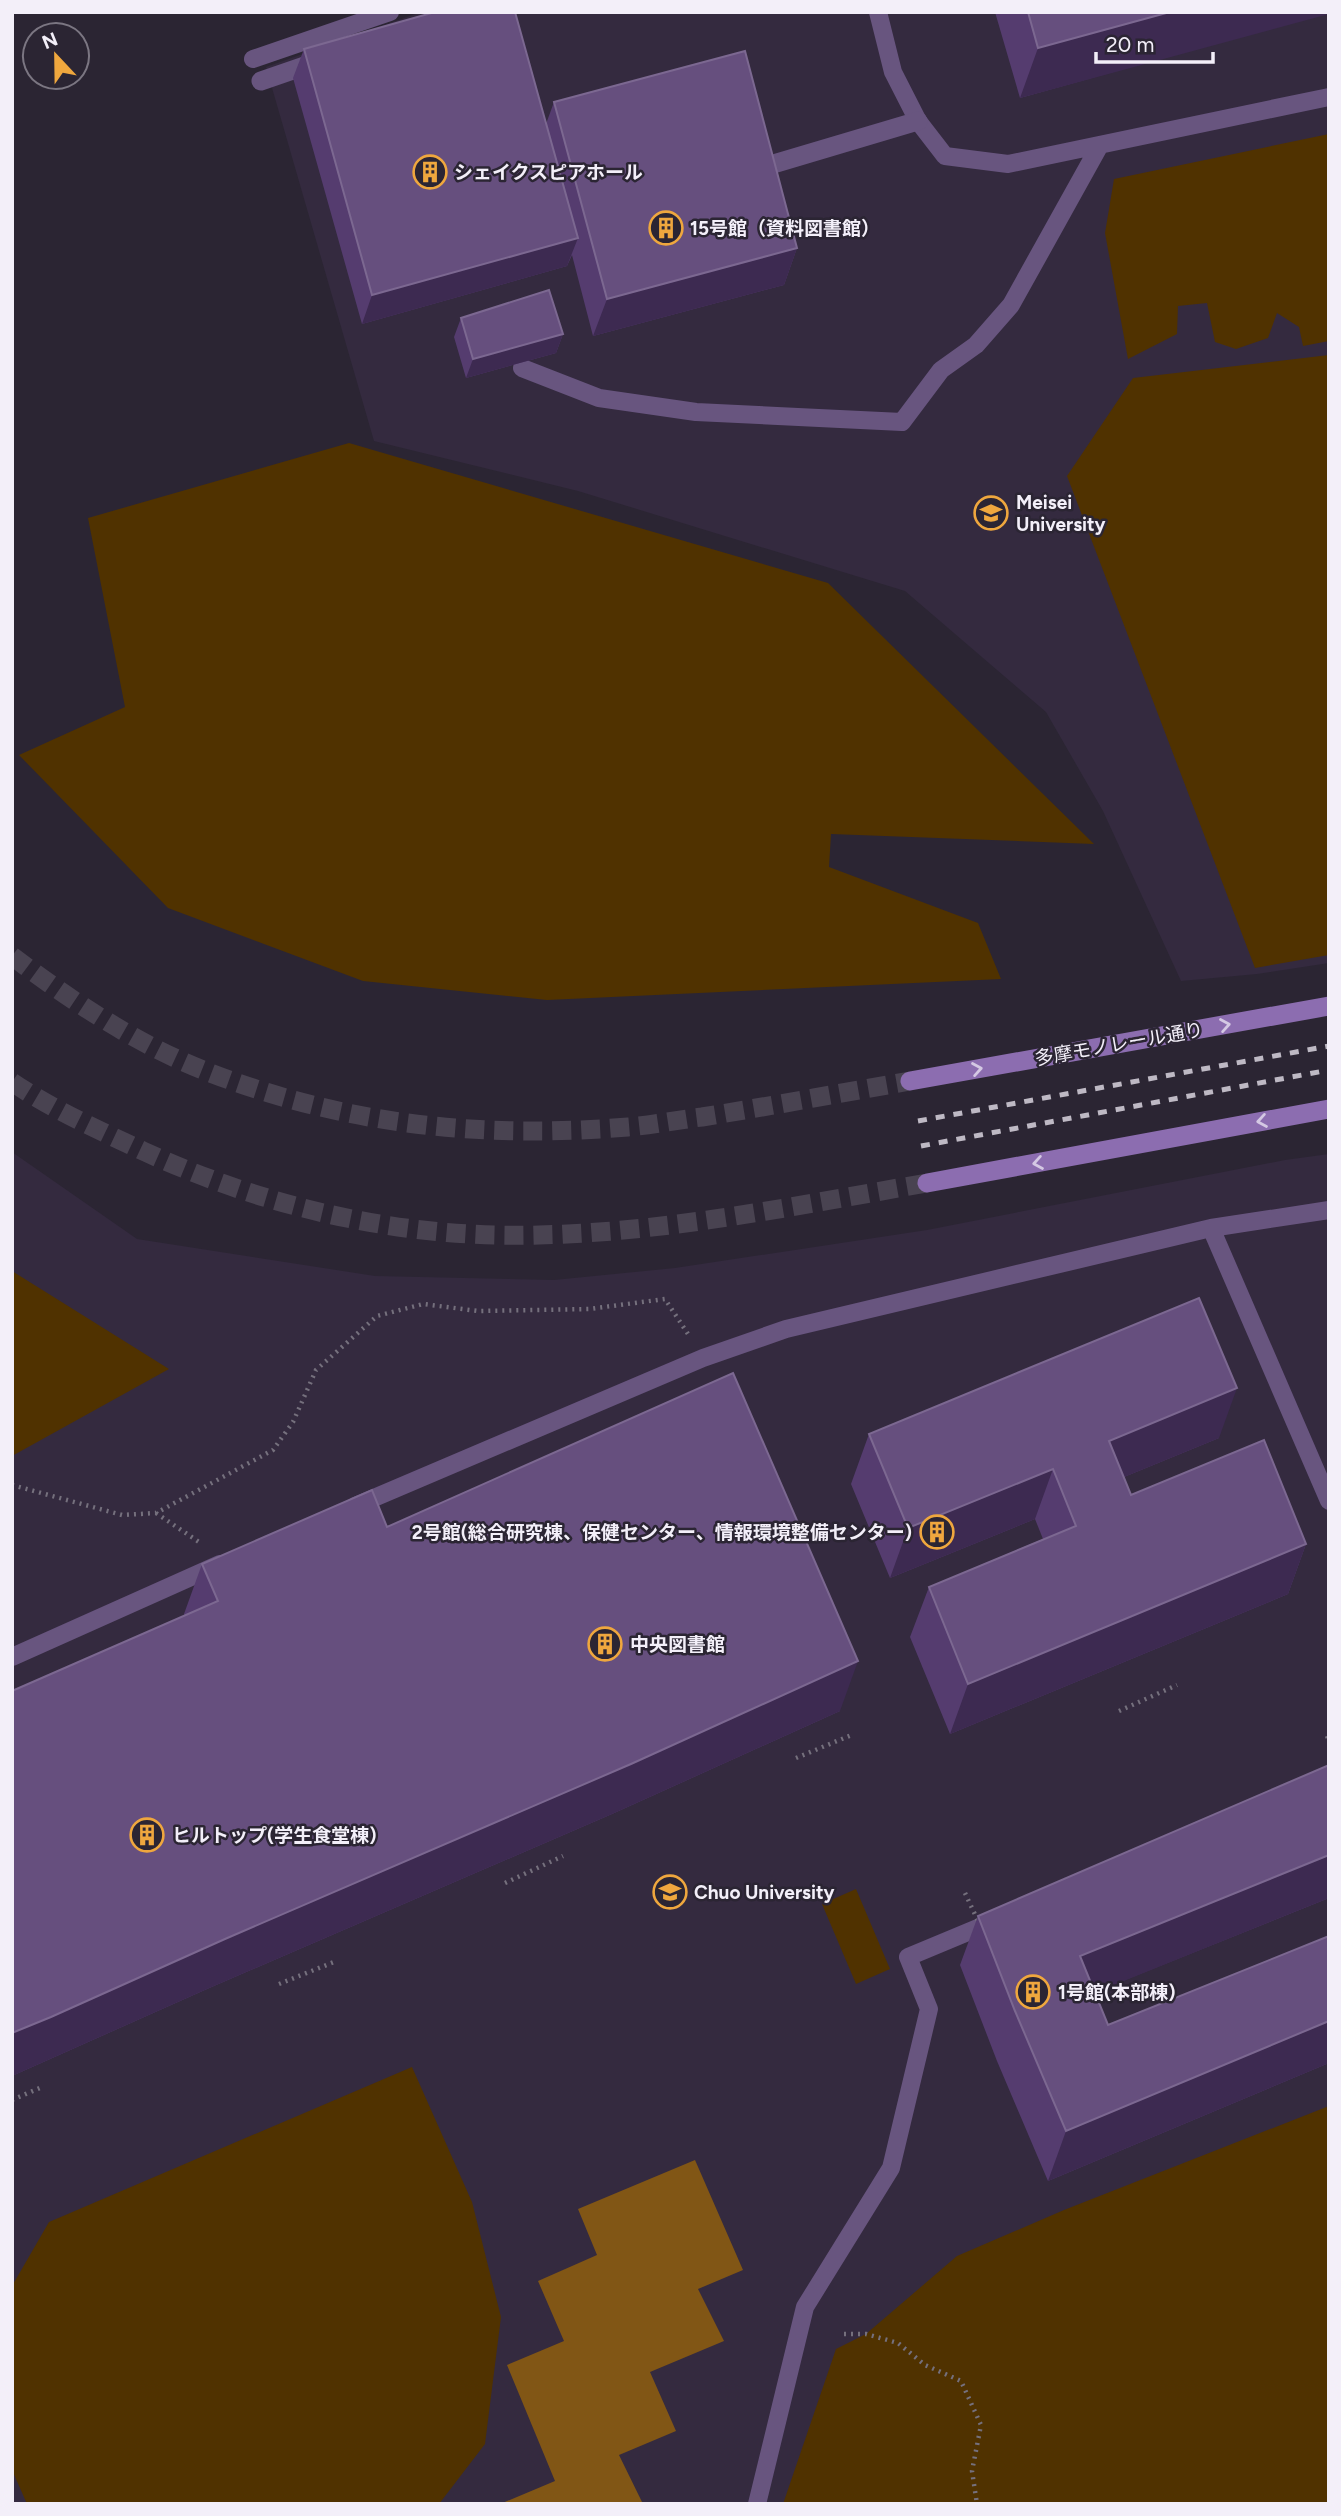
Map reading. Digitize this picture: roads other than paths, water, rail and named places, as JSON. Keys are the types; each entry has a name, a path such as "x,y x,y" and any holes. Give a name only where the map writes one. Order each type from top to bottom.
{"main road":[{"name":"多摩モノレール通り","path":"910,1081 1329,1006"},
{"path":"927,1183 1329,1109"}],"street":[{"path":"261,81 339,54"},
{"path":"753,170 918,121"}],"lane":[{"path":"253,59 390,12"},
{"path":"878,12 893,72 918,121 945,156 1008,164 1329,97"},
{"path":"522,368 599,398 696,412 902,422 942,370 976,345 1011,305 1100,145"},
{"path":"339,1513 703,1358 786,1329 1211,1228 1329,1210"},
{"path":"1211,1228 1329,1501"},
{"path":"12,1657 233,1558"},
{"path":"757,2504 805,2307 891,2168 929,2009 908,1958 1010,1914"}],"tunnel":[{"path":"12,956 106,1021 156,1049 208,1072 311,1105 415,1124 520,1131 628,1127 728,1113 910,1081"},
{"path":"12,1082 60,1111 143,1151 238,1189 336,1216 437,1232 539,1235 637,1229 734,1216 927,1183"}],"railway":[{"path":"918,1121 1329,1046"},
{"path":"921,1146 1329,1070"}],"place":[{"name":"シェイクスピアホール","path":"430,172"},
{"name":"15号館（資料図書館）","path":"666,228"},
{"name":"Meisei University","path":"991,513"},
{"name":"2号館(総合研究棟、保健センター、情報環境整備センター)","path":"937,1532"},
{"name":"中央図書館","path":"605,1644"},
{"name":"ヒルトップ(学生食堂棟)","path":"147,1835"},
{"name":"Chuo University","path":"670,1892"},
{"name":"1号館(本部棟)","path":"1033,1992"}]}
